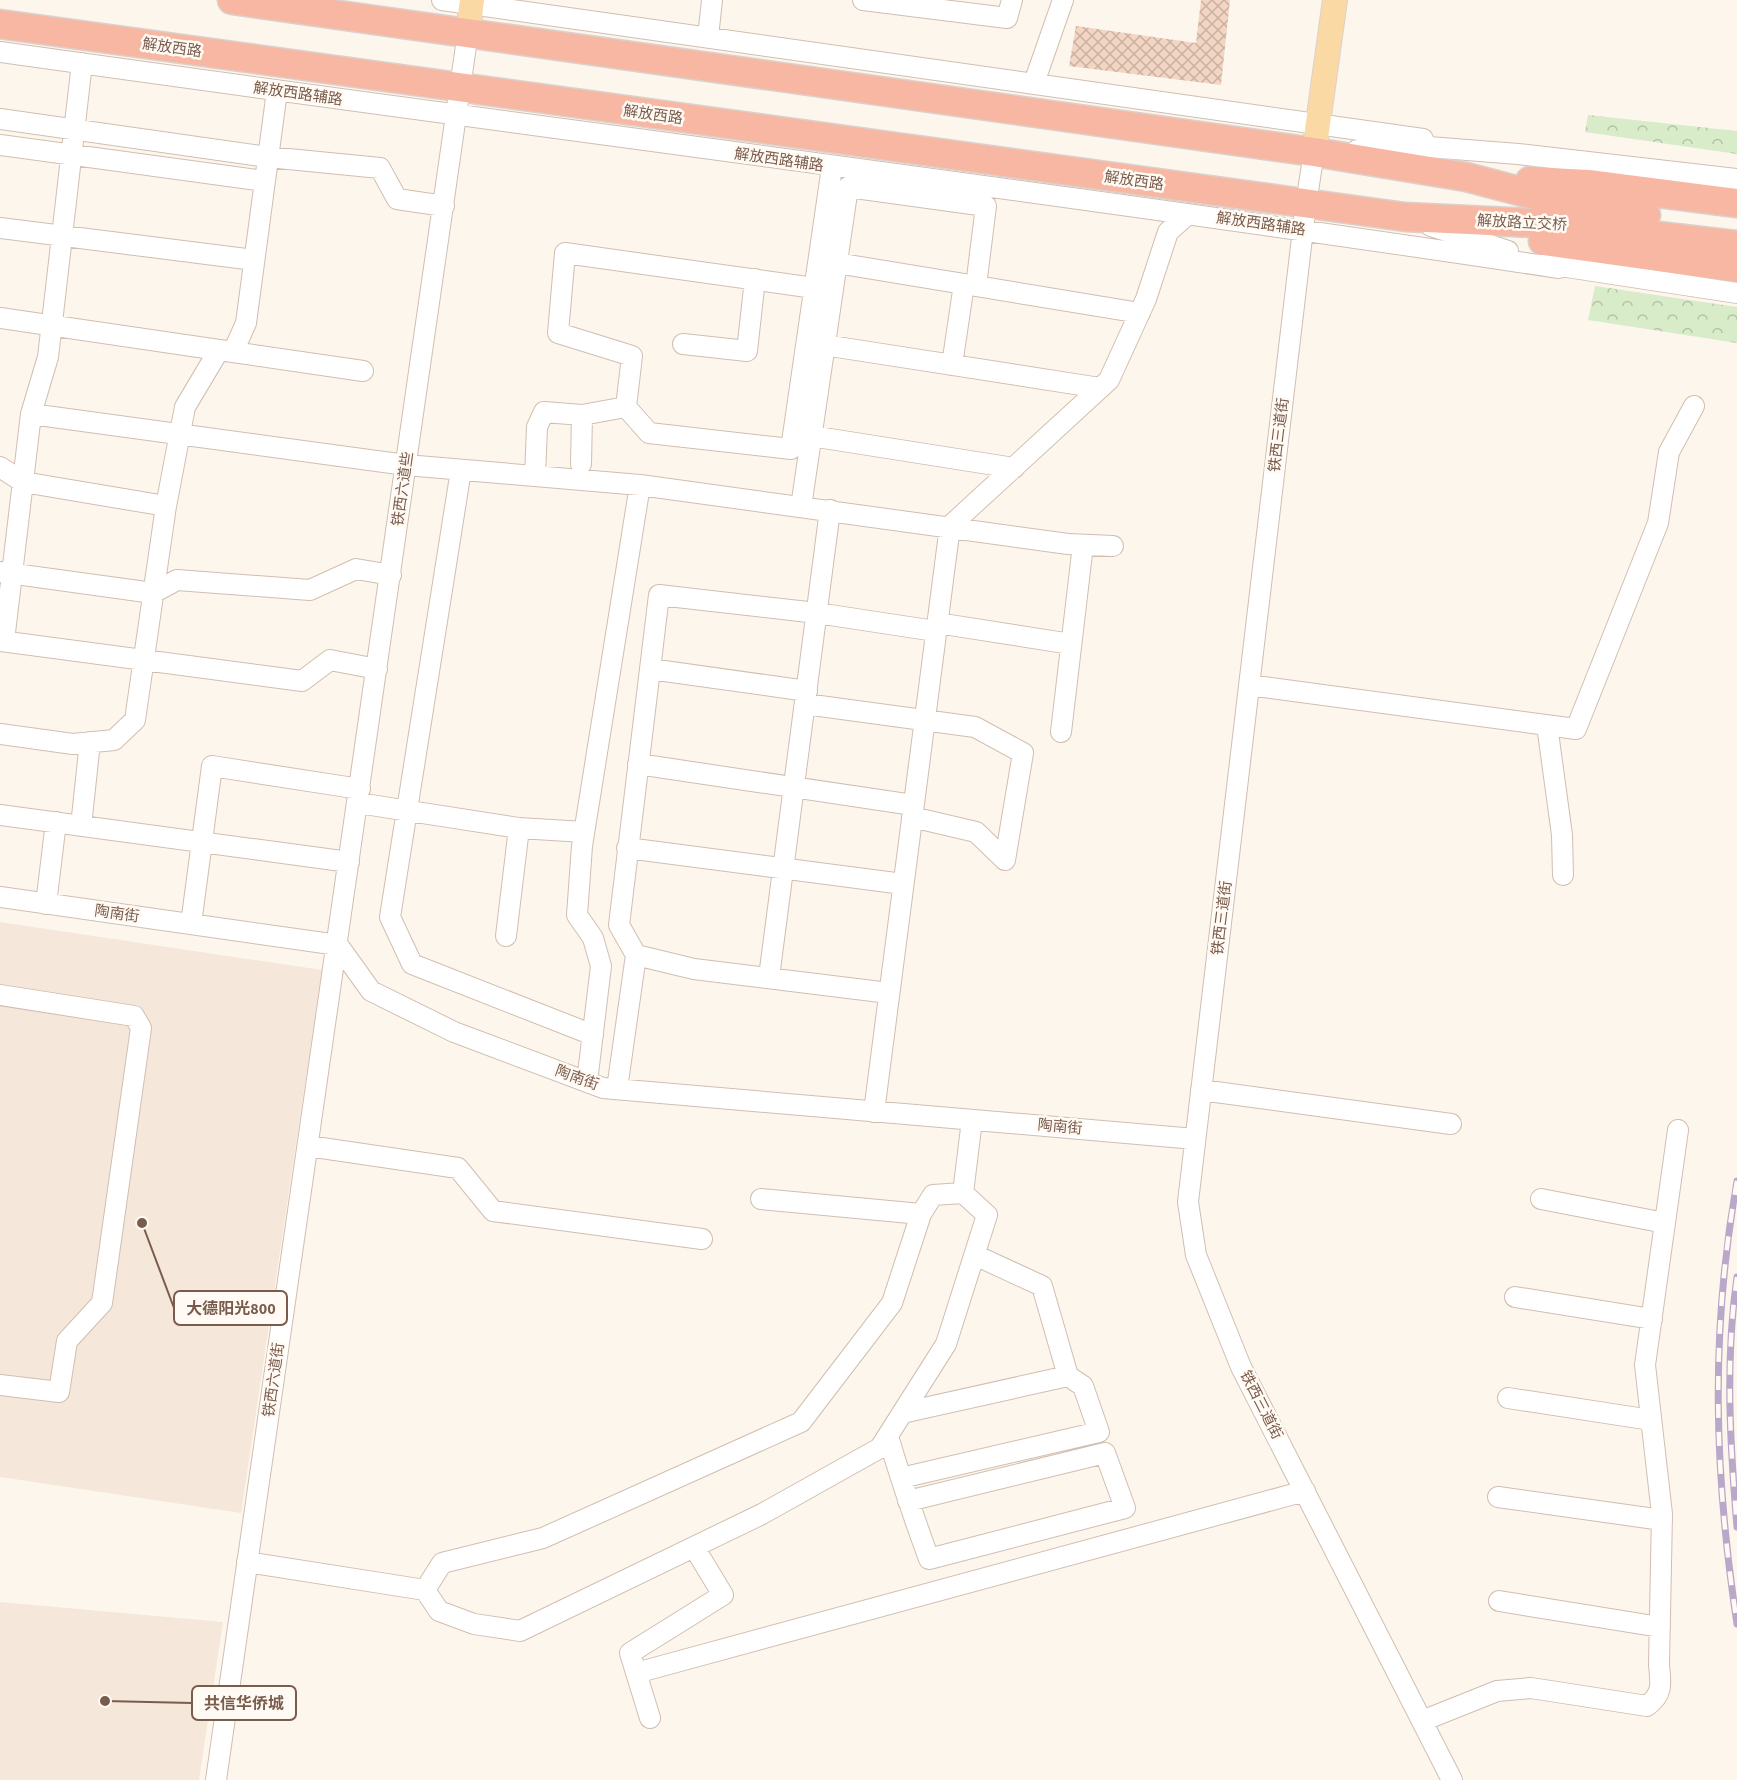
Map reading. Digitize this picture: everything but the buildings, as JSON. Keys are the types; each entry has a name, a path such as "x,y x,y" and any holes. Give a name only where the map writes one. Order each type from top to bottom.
{"highway":[{"path":"232,0 1314,152"},
{"name":"解放西路","path":"0,24 459,103 1305,217"},
{"name":"解放路立交桥","path":"1314,152 1466,177 1577,206 1737,228"},
{"path":"1466,177 1588,184 1737,203"},
{"name":"解放路立交桥","path":"1305,217 1405,217 1555,224 1737,245"},
{"path":"1405,217 1567,245 1737,268"}],"main road":[{"name":"铁西三道街","path":"1314,152 1335,0"},
{"path":"468,32 472,2"}],"street":[{"path":"442,0 472,2 1318,123 1518,154"},
{"path":"708,37 712,0"},
{"path":"863,0 899,2 1007,18 1012,0"},
{"path":"1034,83 1063,0"},
{"name":"铁西六道些","path":"338,945 468,32"},
{"name":"解放西路辅路","path":"0,52 277,91 459,103 832,167 1188,214 1305,217 1559,268"},
{"path":"82,63 48,357 31,414 23,482 6,573 2,641 302,681 330,660 377,669"},
{"path":"0,734 73,744 114,740 135,720 166,506 184,407 246,323 277,91"},
{"path":"0,119 268,157 380,168 397,199 444,206"},
{"path":"0,145 264,181"},
{"path":"1314,152 1429,147 1518,154 1737,179"},
{"name":"铁西三道街","path":"1314,152 1188,1202 1196,1255 1241,1367 1452,1780"},
{"path":"814,288 565,253 558,333 632,356 626,406 649,433 791,449 832,167"},
{"path":"801,507 848,187 986,206 952,365"},
{"path":"874,1112 950,526 1109,380 1140,313 1168,232 1188,214"},
{"path":"1405,217 1559,268 1737,293"},
{"path":"0,228 254,260"},
{"path":"836,263 1140,313"},
{"path":"683,344 747,351 755,279"},
{"path":"0,318 363,370"},
{"path":"824,345 1100,388"},
{"path":"535,476 537,427 544,412 582,415 626,406"},
{"path":"1249,685 1576,729 1658,522 1669,452 1694,406"},
{"path":"31,414 406,465 640,485 1083,545 1113,546"},
{"path":"581,464 582,415"},
{"path":"811,436 1014,468"},
{"path":"0,467 23,482 166,506"},
{"path":"461,470 390,917 412,964 593,1035"},
{"path":"587,1082 601,966 593,938 577,915 584,832 640,485"},
{"path":"769,977 830,510"},
{"path":"1061,732 1083,545"},
{"path":"6,573 153,593 177,580 310,590 356,569 391,575"},
{"path":"616,1089 636,955 619,925 659,595 1071,644"},
{"path":"638,764 794,788 912,811 976,832 1005,860 1023,753 975,727 650,669"},
{"path":"1547,725 1562,835 1563,874"},
{"path":"81,826 90,742"},
{"path":"191,924 200,842 212,766 359,796 406,812 519,828 584,832"},
{"path":"0,815 349,862"},
{"path":"46,904 56,822"},
{"path":"506,936 519,828"},
{"path":"627,848 903,884"},
{"name":"陶南街","path":"0,897 338,945 371,992 454,1032 603,1088 1195,1139"},
{"name":"铁西六道街","path":"216,1780 338,945"},
{"path":"636,955 694,969 889,993"},
{"path":"0,995 134,1016 141,1028 102,1303 67,1341 59,1392 0,1385"},
{"path":"1201,1089 1451,1124"},
{"path":"963,1193 972,1120"},
{"path":"1422,1721 1497,1691 1531,1688 1647,1706 1657,1699 1662,1689 1660,1627 1662,1520 1645,1365 1678,1130"},
{"path":"308,1146 458,1168 493,1211 702,1239"},
{"path":"247,1562 425,1590 439,1611 474,1624 520,1631 762,1514 880,1448 946,1344 987,1215 963,1193 933,1194 921,1214 892,1303 801,1422 543,1538 442,1563 425,1590"},
{"path":"761,1199 921,1214"},
{"path":"1541,1199 1665,1222"},
{"path":"888,1436 900,1478 929,1558 1125,1508 1083,1386 1068,1376 1042,1286 975,1255"},
{"path":"1515,1297 1652,1319"},
{"path":"902,1413 1068,1376"},
{"path":"1509,1398 1652,1420"},
{"path":"900,1478 1099,1432"},
{"path":"908,1501 1106,1453"},
{"path":"636,1673 1305,1491"},
{"path":"1498,1497 1662,1520"},
{"path":"650,1718 630,1653 723,1595 694,1547"},
{"path":"1499,1601 1660,1627"}],"shaded area":[{"path":"0,922 322,970 241,1513 0,1477"},
{"path":"0,1602 223,1622 199,1780 0,1780"}],"green space":[{"path":"1588,115 1737,131 1737,154 1585,132"},
{"path":"1595,286 1737,307 1737,343 1588,320"}],"railway":[{"path":"1737,1181 1722,1293 1718,1403 1724,1512 1737,1624"},
{"path":"1737,1277 1730,1371 1732,1465 1737,1527"}],"place":[{"name":"大德阳光800","path":"142,1223"},
{"name":"共信华侨城","path":"105,1701"}]}
